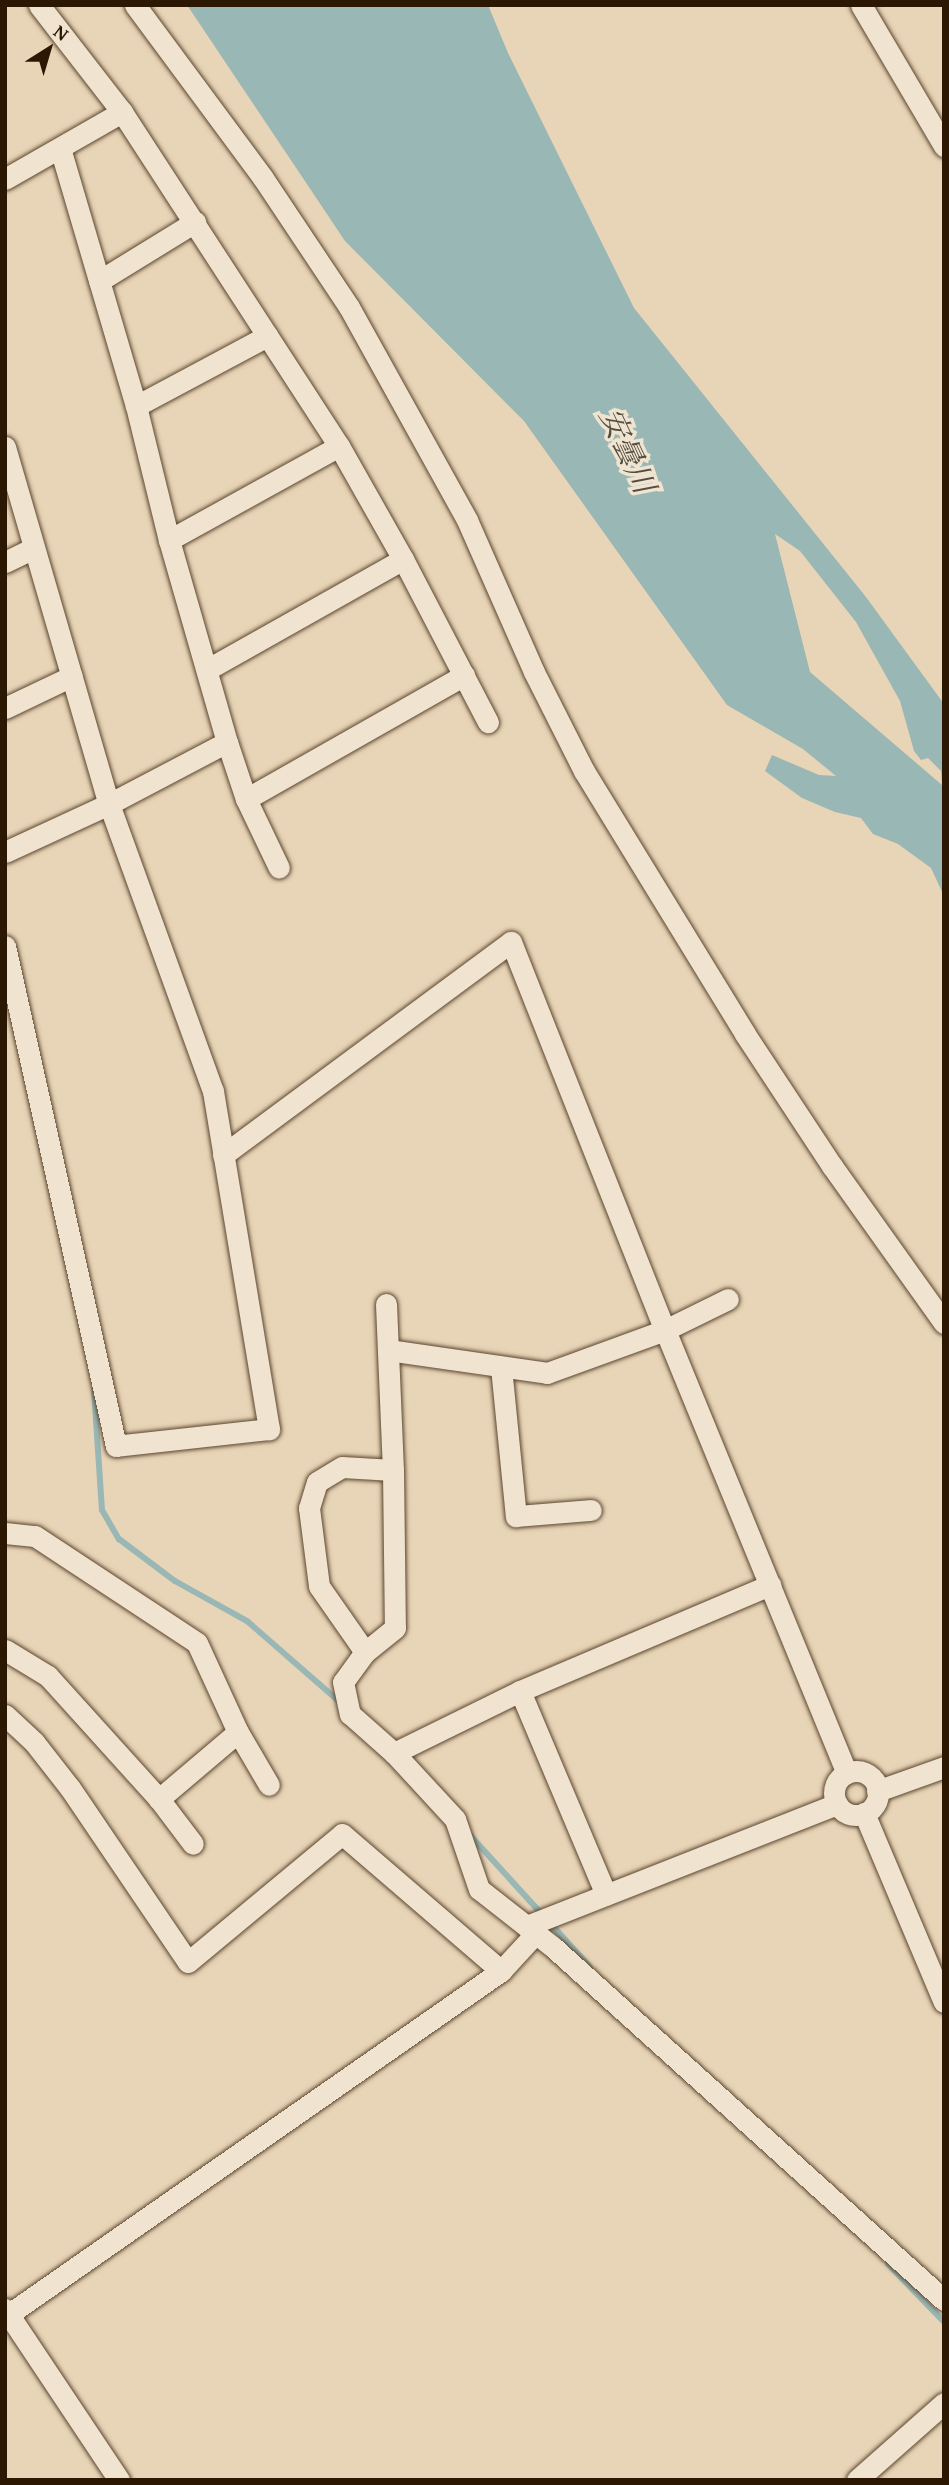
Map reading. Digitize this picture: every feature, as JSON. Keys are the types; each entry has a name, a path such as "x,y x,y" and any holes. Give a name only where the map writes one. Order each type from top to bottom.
{"street":[{"path":"39,5 122,112 339,446 403,559 488,722"},
{"path":"135,5 263,178 349,307 467,520 534,672 584,771 745,1034 832,1166 944,1323"},
{"path":"861,5 944,146"},
{"path":"5,179 122,112"},
{"path":"60,148 136,406 169,540 227,742 246,799 279,868"},
{"path":"99,281 195,222"},
{"path":"136,406 267,337"},
{"path":"169,540 339,446"},
{"path":"5,447 109,804 213,1091 269,1430 116,1446 5,946"},
{"path":"5,562 34,548"},
{"path":"208,669 403,559"},
{"path":"246,799 464,675"},
{"path":"5,708 72,676"},
{"path":"5,852 109,804 227,742"},
{"path":"223,1155 511,942 665,1330 847,1773"},
{"path":"388,1350 547,1374 665,1330 728,1299"},
{"path":"386,1304 393,1470 395,1628 365,1652 344,1682 350,1714 394,1753 455,1819 479,1889 531,1930 944,2300"},
{"path":"501,1367 516,1517 591,1510"},
{"path":"365,1652 319,1586 309,1508 317,1482 342,1467 393,1470"},
{"path":"5,1533 35,1536 197,1643 238,1732 269,1785"},
{"path":"394,1753 520,1691 770,1585"},
{"path":"5,1650 48,1676 159,1799 193,1844"},
{"path":"520,1691 607,1895"},
{"path":"5,1715 34,1742 70,1788 188,1962 342,1834 500,1971"},
{"path":"159,1799 238,1732"},
{"path":"877,1791 944,1767"},
{"path":"847,1773 867,1774 877,1791 875,1804 864,1814 852,1815 836,1804 836,1783 847,1773"},
{"path":"119,2480 7,2311 500,1971 531,1930 607,1895 836,1804"},
{"path":"864,1814 944,2002"},
{"path":"857,2480 944,2403"}],"water":[{"name":"安曇川","path":"187,5 488,5 508,53 634,308 866,597 944,704 944,896 931,868 898,844 873,834 861,818 835,812 802,798 765,771 772,755 819,775 836,776 803,749 727,705 524,421 345,241","holes":["775,534 800,551 856,622 900,701 914,751 921,760 928,758 941,771 942,785 810,672"]}],"waterway":[{"path":"94,1390 102,1510 119,1539 175,1581 247,1621 341,1703"},
{"path":"468,1833 590,1967"},
{"path":"888,2264 944,2322"}]}
